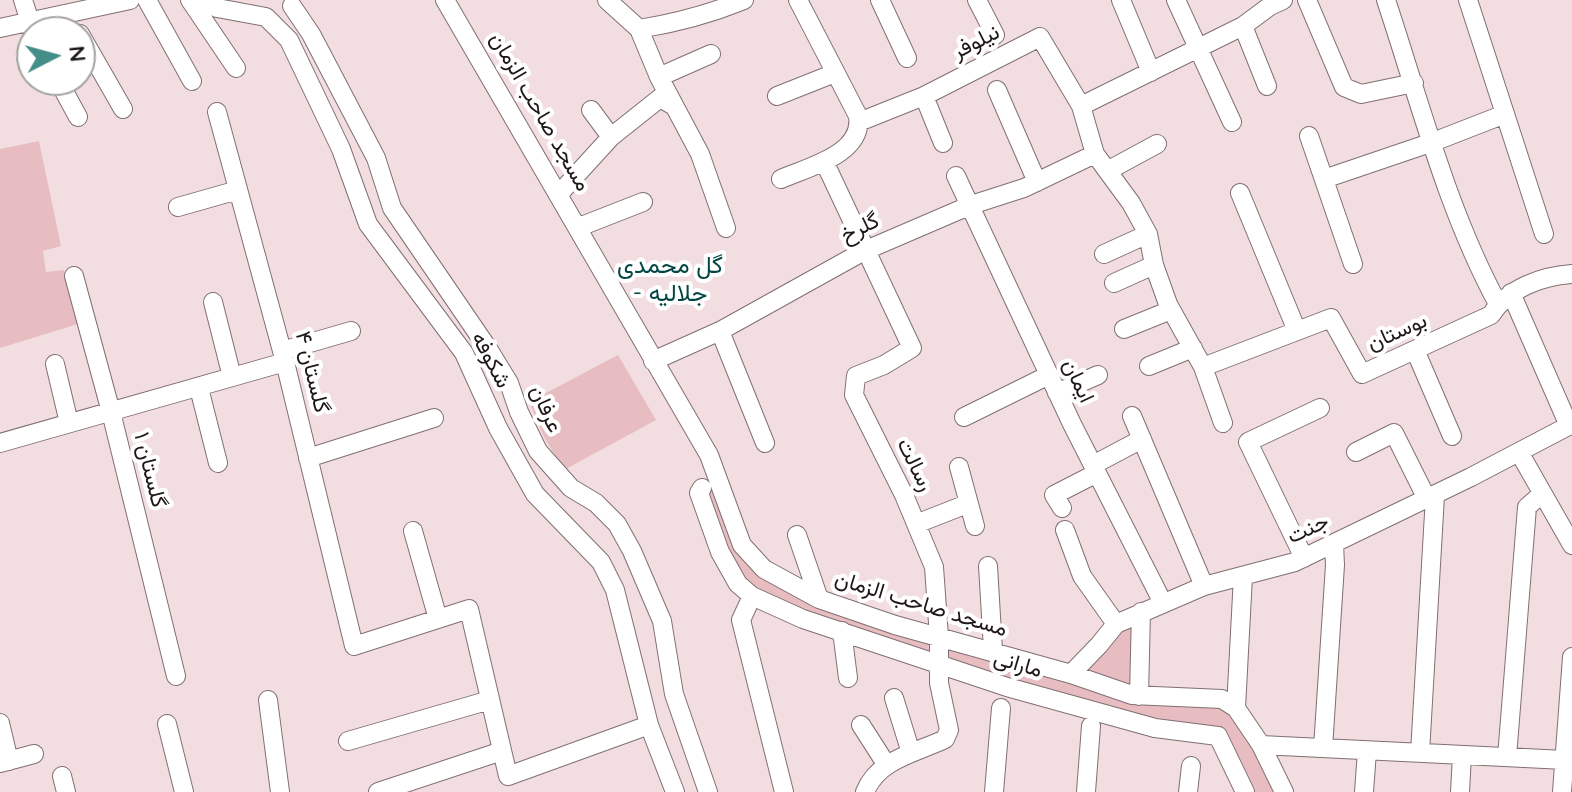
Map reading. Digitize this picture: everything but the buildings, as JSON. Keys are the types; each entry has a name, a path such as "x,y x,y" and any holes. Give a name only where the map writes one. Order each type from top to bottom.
{"street":[{"path":"60,16 100,3 130,0"},
{"path":"147,0 192,81"},
{"path":"190,0 236,68"},
{"name":"شکوفه","path":"204,0 217,8 266,17 289,40 341,149 368,224 464,353 498,428 535,494 601,562 615,590 649,725 675,792"},
{"name":"مسجد صاحب الزمان","path":"445,0 709,455 742,545 764,569 819,599 895,625 993,650 1139,696 1222,699 1236,708"},
{"path":"607,0 639,29 659,77 700,154 726,228"},
{"path":"639,29 672,24 711,6 744,0"},
{"path":"781,179 824,161 852,144 859,130 859,122 798,0"},
{"path":"880,0 907,58"},
{"path":"977,0 995,35"},
{"path":"1121,0 1151,72"},
{"path":"1176,0 1232,122"},
{"path":"1307,0 1344,87 1361,94 1414,83"},
{"path":"1386,0 1460,222 1482,275 1504,299 1571,425"},
{"path":"1468,0 1544,234"},
{"path":"1081,106 1243,26 1270,1"},
{"name":"عرفان","path":"292,6 311,34 376,158 392,208 509,383 538,451 571,488 596,503 617,524 632,551 662,621 674,694 708,792"},
{"path":"1243,26 1267,86"},
{"name":"نیلوفر","path":"859,122 924,96 1040,37 1081,106 1095,154"},
{"path":"659,77 711,54"},
{"path":"96,62 123,109"},
{"path":"777,96 835,73"},
{"path":"997,90 1037,182"},
{"path":"67,96 78,117"},
{"path":"924,96 943,143"},
{"path":"559,194 611,137 660,98 674,106"},
{"path":"591,110 611,137"},
{"name":"گلستان ۴","path":"217,112 283,356 354,646 438,619"},
{"path":"1324,179 1505,114"},
{"path":"1309,136 1353,264"},
{"path":"1109,170 1157,144"},
{"path":"1095,154 1131,203 1148,234 1154,265 1171,310 1203,367 1223,423"},
{"name":"گلرخ","path":"653,361 720,331 864,251 971,205 1037,182 1095,154"},
{"path":"824,161 864,251"},
{"name":"ایمان","path":"956,176 1057,393 1163,603"},
{"path":"178,207 238,190"},
{"path":"1240,193 1297,331"},
{"path":"579,227 643,202"},
{"path":"1104,254 1148,234"},
{"name":"رسالت","path":"864,251 912,348 884,365 856,376 854,395 934,567 938,665 949,730 945,739 911,753"},
{"path":"1114,283 1154,265"},
{"path":"1504,299 1551,275 1572,274"},
{"name":"گلستان ۱","path":"74,276 176,676"},
{"name":"بوستان","path":"1203,367 1331,318 1362,374 1491,315 1504,299"},
{"path":"213,302 232,377"},
{"path":"1124,329 1171,310"},
{"path":"0,443 199,388 351,331"},
{"path":"720,331 765,443"},
{"path":"1149,366 1193,348"},
{"path":"1415,350 1452,436"},
{"path":"55,364 69,423"},
{"path":"964,417 1049,375"},
{"path":"1057,393 1098,375"},
{"path":"199,388 218,463"},
{"path":"1304,558 1248,442 1320,408"},
{"path":"1132,416 1204,586"},
{"path":"308,458 434,418"},
{"name":"جنت","path":"1071,674 1116,624 1204,586 1304,558 1431,498 1571,425"},
{"path":"1356,452 1394,433 1431,498 1420,753"},
{"path":"1062,508 1054,495 1142,439"},
{"path":"1519,452 1572,545"},
{"path":"959,467 975,526"},
{"name":"مارانی","path":"702,488 699,493 720,552 738,584 752,596 803,619 938,665 1155,728 1218,736 1245,792"},
{"path":"1507,757 1527,507 1542,494"},
{"path":"916,524 967,504"},
{"path":"1065,530 1082,576 1116,624"},
{"path":"413,531 438,619 469,609 508,776 649,725"},
{"path":"797,535 819,599"},
{"path":"1323,748 1334,544"},
{"path":"988,566 993,650"},
{"path":"1243,576 1236,708 1261,745 1284,792"},
{"path":"752,596 741,620 784,792"},
{"path":"1139,696 1141,612"},
{"path":"842,631 848,678"},
{"path":"1562,792 1568,758 1572,657"},
{"path":"865,792 869,782 886,764 911,753 894,698"},
{"path":"268,700 280,792"},
{"path":"348,741 490,700"},
{"path":"994,792 1001,708"},
{"path":"0,723 4,762 34,754"},
{"path":"167,724 184,792"},
{"path":"861,725 886,764"},
{"path":"1086,792 1091,726"},
{"path":"1261,745 1568,758"},
{"path":"378,792 502,751"},
{"path":"1364,792 1367,751"},
{"path":"1460,792 1462,755"},
{"path":"1188,792 1191,766"}],"shaded area":[{"path":"39,141 61,246 43,251 46,272 64,270 78,324 0,348 0,149"},
{"path":"618,355 656,420 564,470 544,437 529,402"},
{"path":"719,484 765,572 937,639 935,662 845,630 739,582 705,489"},
{"path":"1138,616 1135,693 1075,673"},
{"path":"942,640 1082,681 1220,703 1234,711 1279,792 1250,792 1224,740 1156,726 941,662"}],"district":[{"name":"گل محمدی - جلالیه","path":"670,280"}]}
